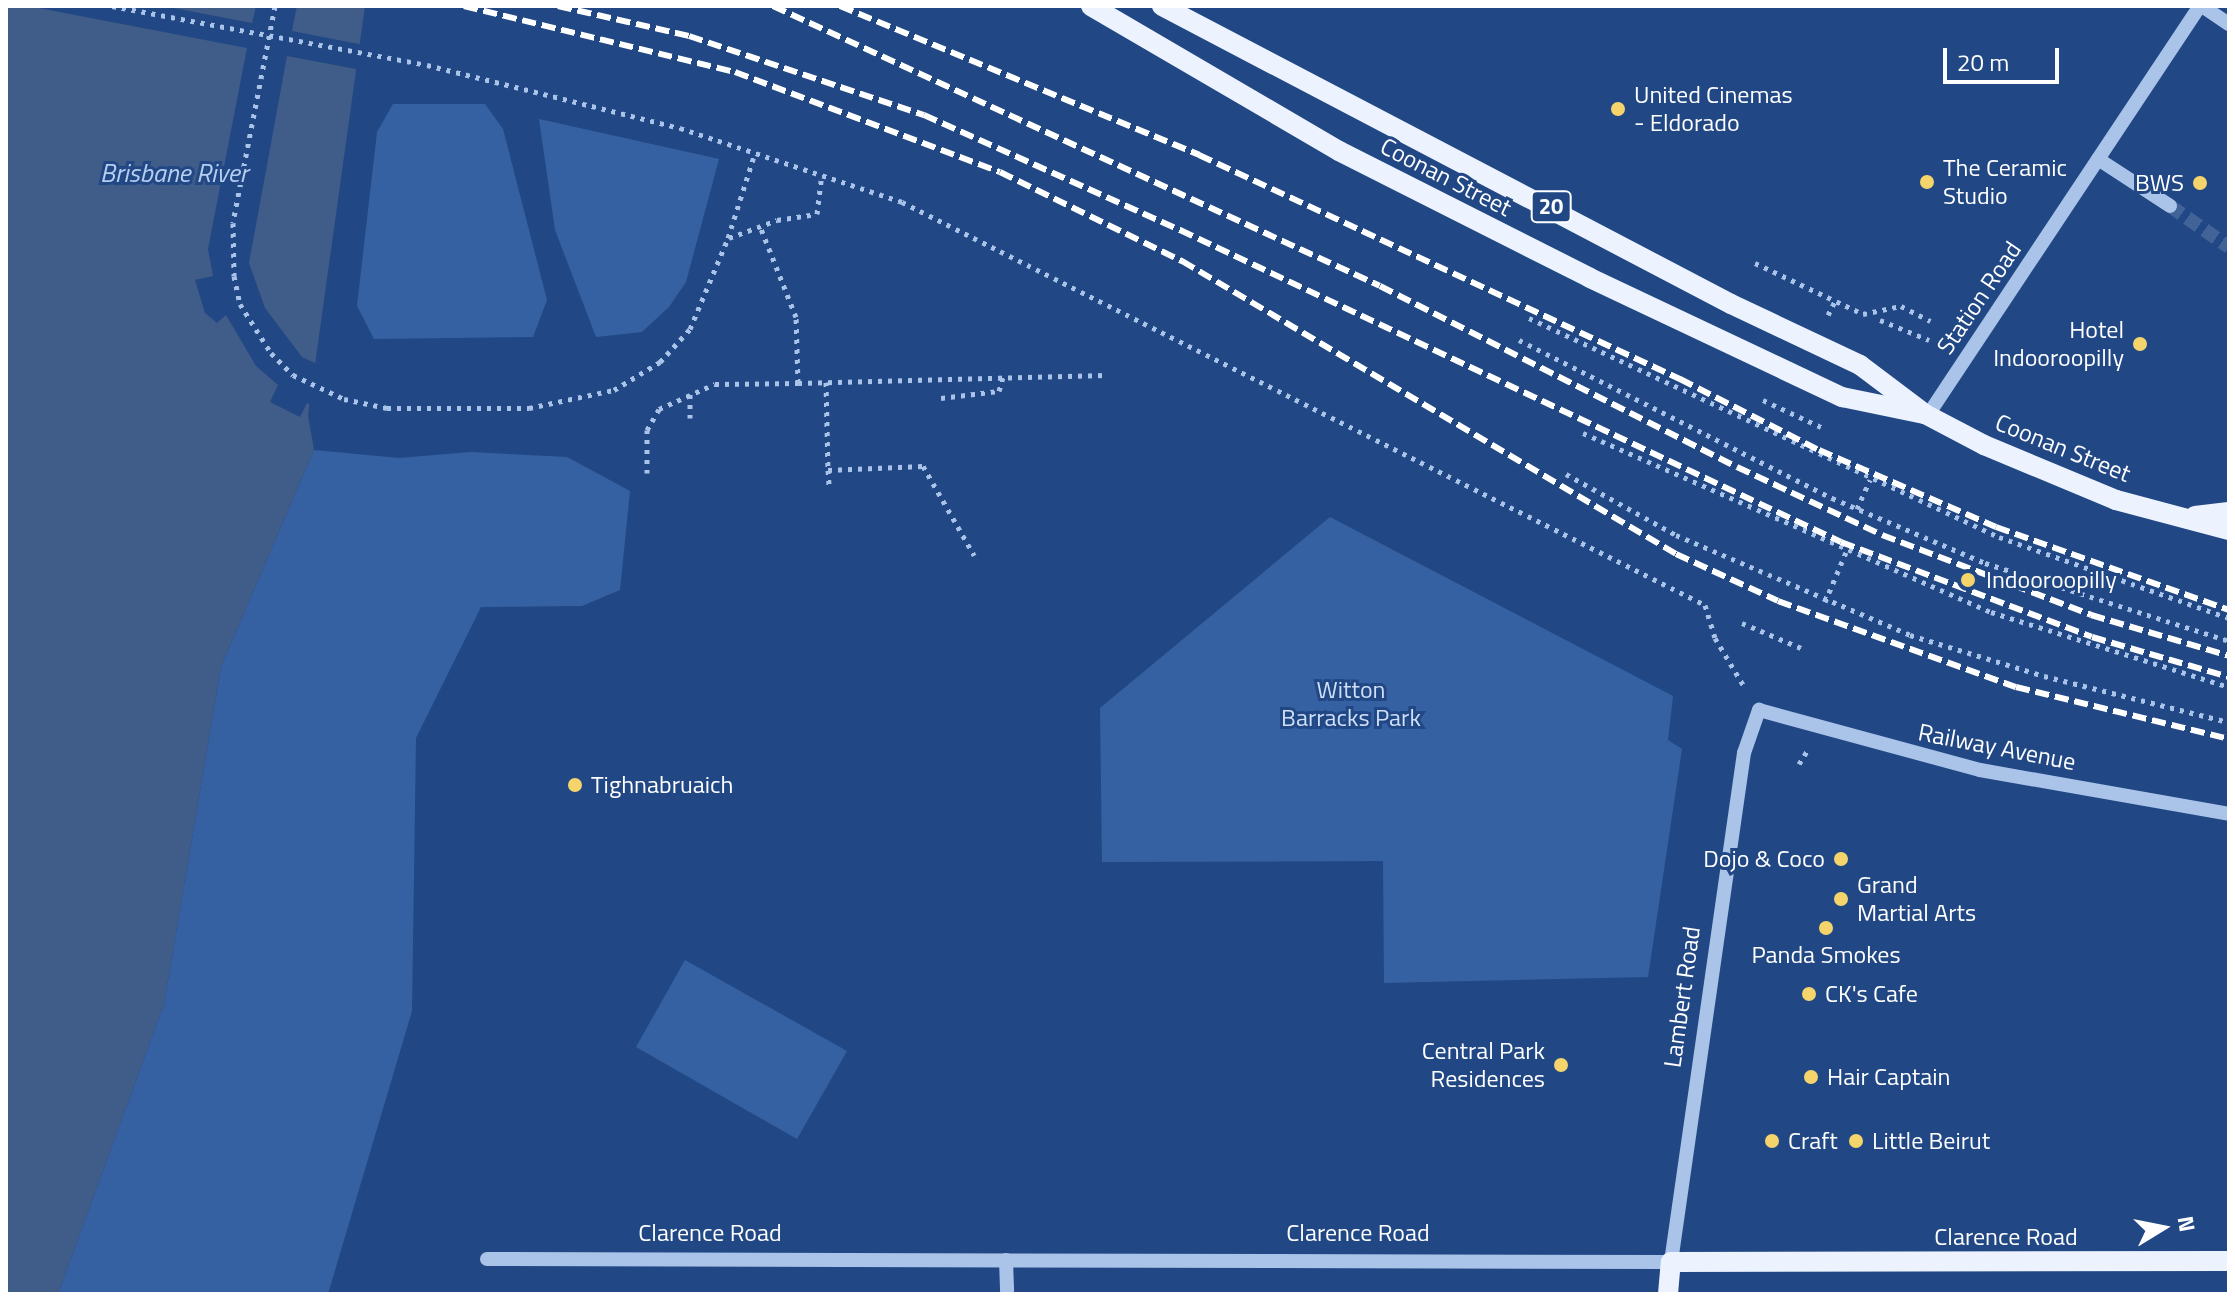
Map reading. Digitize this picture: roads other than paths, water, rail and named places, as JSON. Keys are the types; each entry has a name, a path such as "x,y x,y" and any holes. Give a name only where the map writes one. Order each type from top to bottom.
{"main road":[{"name":"Coonan Street","path":"1091,6 1314,137 1508,238 1842,397 1926,414"},
{"name":"Coonan Street","path":"1162,6 1731,304 1860,365 1926,414 2048,475 2229,530"},
{"name":"Coonan Street","path":"2187,517 2229,512"},
{"name":"Clarence Road","path":"1671,1262 2229,1261"},
{"name":"Lambert Road","path":"1668,1294 1671,1262"}],"street":[{"name":"Station Road","path":"1926,414 2201,6"},
{"path":"2201,6 2229,24"},
{"path":"2098,159 2170,206"},
{"name":"Railway Avenue","path":"1759,710 1980,770 2229,814"},
{"name":"Lambert Road","path":"1671,1262 1741,769 1759,710"},
{"name":"Clarence Road","path":"487,1259 1671,1262"},
{"path":"1006,1260 1007,1294"}],"water":[{"name":"Brisbane River","path":"6,6 365,6 308,415 314,450 221,667 164,1004 58,1294 6,1294"}],"tunnel":[{"path":"2170,206 2229,247"}],"railway":[{"path":"464,6 735,72 1000,172 1182,261 1676,554 1778,601 2016,687 2229,739"},
{"path":"558,6 689,36 924,115 1180,230 1841,542 2092,637 2229,677"},
{"path":"773,6 1380,286 1737,467 1882,535 2091,615 2229,656"},
{"path":"840,6 1199,155 1680,379 1819,450 1996,527 2229,610"}],"place":[{"name":"United Cinemas - Eldorado","path":"1618,109"},
{"name":"The Ceramic Studio","path":"1927,182"},
{"name":"BWS","path":"2200,183"},
{"name":"Hotel Indooroopilly","path":"2140,344"},
{"name":"Indooroopilly","path":"1968,580"},
{"name":"Tighnabruaich","path":"575,785"},
{"name":"Dojo & Coco","path":"1841,859"},
{"name":"Grand Martial Arts","path":"1841,899"},
{"name":"Panda Smokes","path":"1826,928"},
{"name":"CK's Cafe","path":"1809,994"},
{"name":"Central Park Residences","path":"1561,1065"},
{"name":"Hair Captain","path":"1811,1077"},
{"name":"Craft","path":"1772,1141"},
{"name":"Little Beirut","path":"1856,1141"}],"park label":[{"name":"Witton Barracks Park","path":"1351,704"}]}
